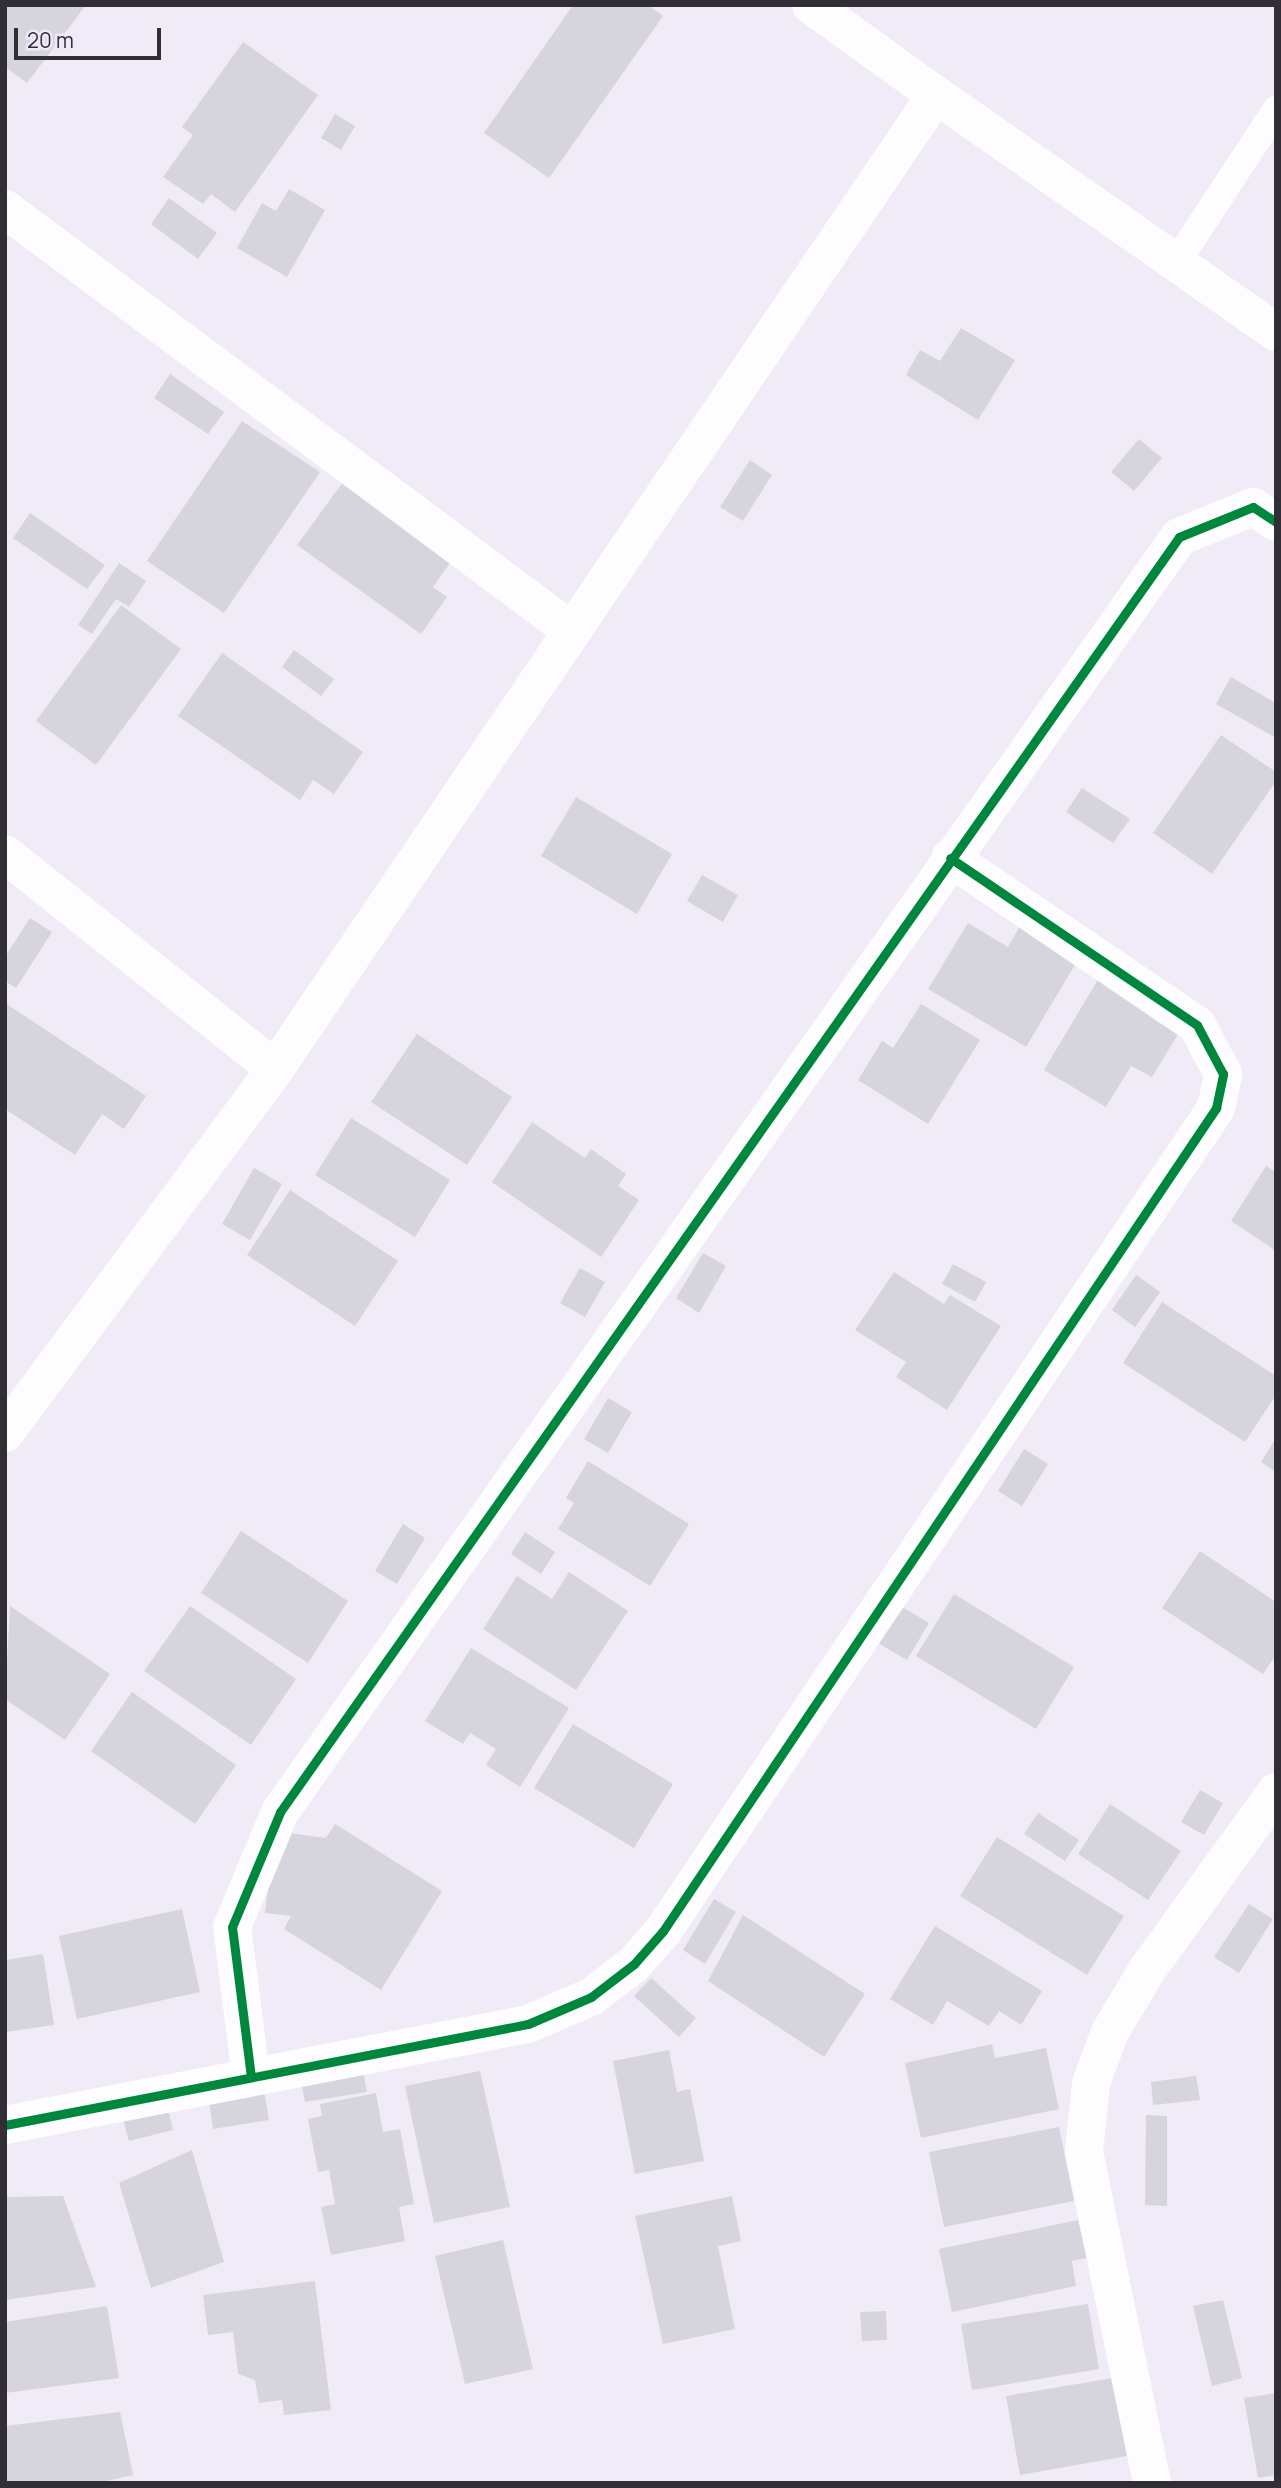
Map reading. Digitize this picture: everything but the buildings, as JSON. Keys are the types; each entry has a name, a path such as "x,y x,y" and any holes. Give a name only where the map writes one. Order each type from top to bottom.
{"street":[{"path":"811,5 1276,332"},
{"path":"5,1433 275,1069 936,95"},
{"path":"5,209 572,631"},
{"path":"251,2077 232,1927 280,1812 950,858 1179,537 1253,507 1276,523"},
{"path":"5,853 275,1069"},
{"path":"5,2125 528,2024 591,1997 634,1964 671,1919 1216,1108 1223,1074 1197,1025 950,858"},
{"path":"1152,2483 1084,2152 1091,2083 1110,2032 1147,1970 1276,1792"}],"lane":[{"path":"1176,263 1276,110"}],"cycle path":[{"path":"251,2077 232,1927 280,1812 1179,537 1253,507 1276,522"},
{"path":"5,2125 528,2024 591,1997 634,1964 663,1931 1216,1108 1223,1074 1197,1025 950,858"}]}
